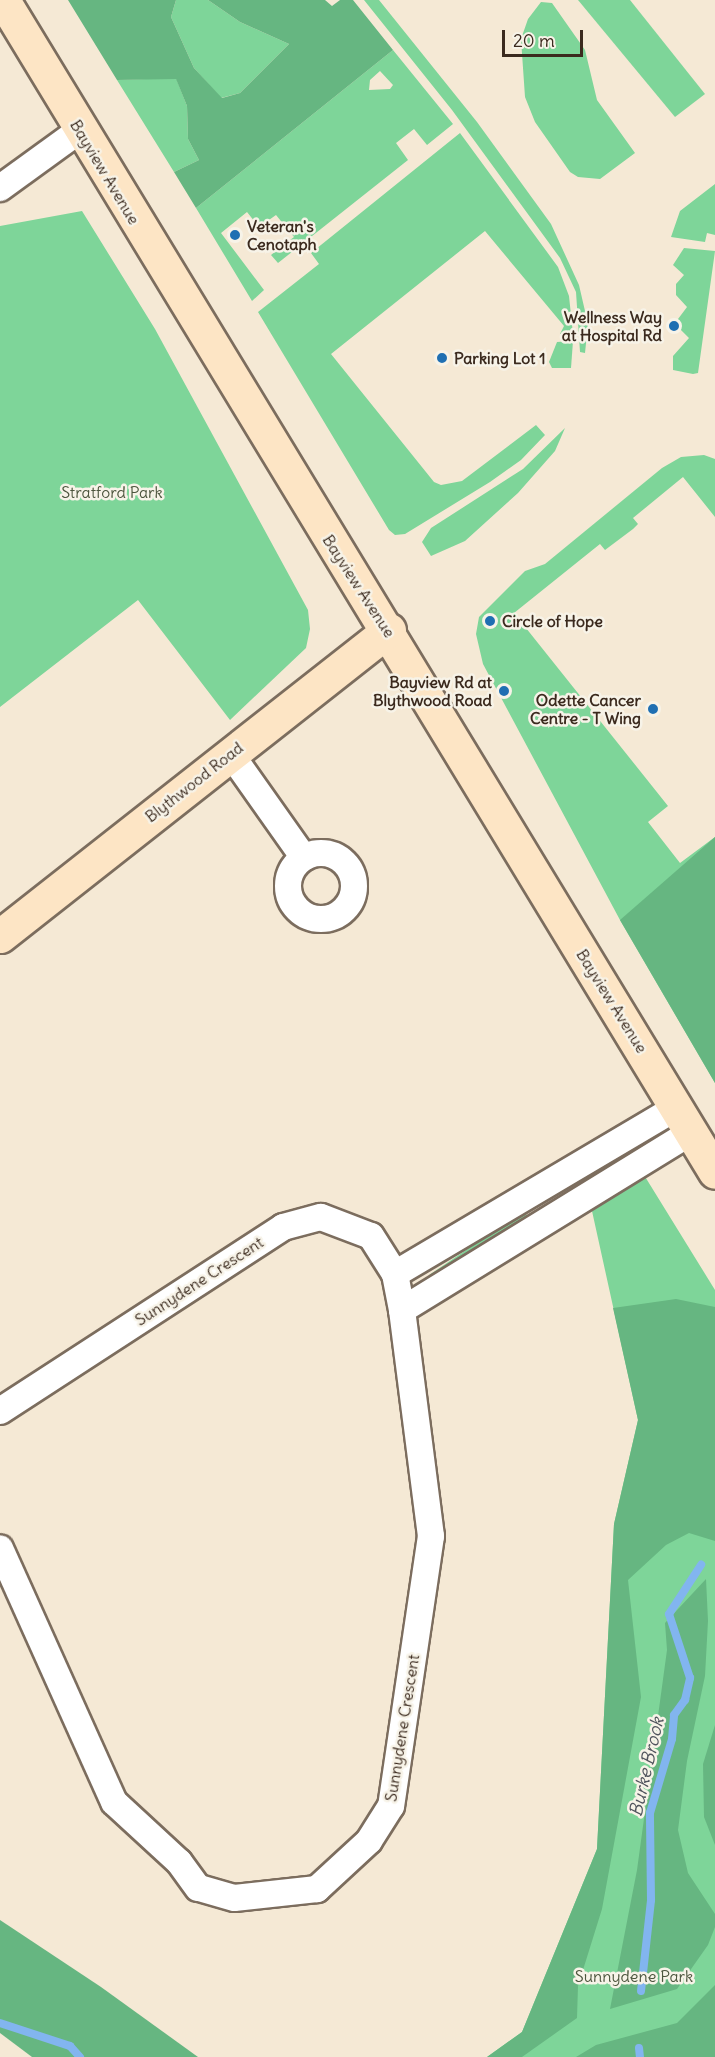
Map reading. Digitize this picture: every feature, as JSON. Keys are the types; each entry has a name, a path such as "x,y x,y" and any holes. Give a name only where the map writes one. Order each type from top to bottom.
{"main road":[{"name":"Bayview Avenue","path":"3,0 344,564 389,630 715,1172"},
{"name":"Blythwood Road","path":"0,936 389,630"}],"street":[{"path":"0,188 80,130"},
{"path":"230,753 304,858"},
{"path":"394,1274 546,1185 684,1119"},
{"path":"402,1310 562,1213 684,1119"},
{"path":"546,1185 562,1213"},
{"name":"Sunnydene Crescent","path":"0,1411 283,1227 321,1217 371,1236 394,1274 402,1310 431,1536 391,1806 369,1841 317,1889 234,1898 198,1888 179,1862 114,1802 0,1548"}],"green space":[{"path":"68,0 176,0 171,17 194,68 222,98 240,93 289,44 240,22 208,0 325,0 332,6 340,0 353,0 393,50 196,208 174,172 199,160 188,139 187,106 176,79 117,80"},
{"path":"176,0 208,0 240,22 289,44 240,93 221,98 194,68 171,17"},
{"path":"364,0 379,0 477,122 551,224 579,285 588,324 585,353 580,352 576,292 560,258 452,110"},
{"path":"578,0 630,0 705,94 675,117"},
{"path":"541,2 552,3 585,50 597,100 635,153 600,179 578,177 570,172 535,122 525,97 521,39 528,19"},
{"path":"393,50 453,124 427,145 414,129 396,143 408,160 278,263 271,255 294,237 276,215 259,227 247,212 221,233 264,290 252,301 196,208","holes":["380,71 393,85 390,89 369,90 370,80"]},
{"path":"176,78 187,106 188,139 199,160 174,172 117,80"},
{"path":"460,133 558,267 569,296 573,334 560,334 564,326 485,231 331,354 434,482 441,485 462,481 536,425 545,435 521,460 490,482 405,534 395,535 389,530 258,312 319,264 311,253"},
{"path":"715,184 715,235 707,233 705,242 671,237 680,211"},
{"name":"Stratford Park","path":"82,211 155,329 308,610 310,629 306,648 230,720 138,600 0,707 0,226"},
{"path":"684,248 715,251 698,373 693,374 673,370 673,356 689,338 678,327 678,319 687,307 676,295 676,284 684,275 673,265"},
{"path":"573,341 571,368 552,368 549,362 557,342"},
{"path":"565,428 555,451 518,493 465,541 431,556 422,542 431,528 523,469"},
{"path":"704,455 715,459 715,517 683,477 633,518 638,524 633,529 605,550 600,544 514,613 668,806 648,822 680,863 715,837 715,1083 620,920 483,664 476,634 479,617 525,571 545,564 662,468 681,457"},
{"path":"715,837 715,1083 620,920"},
{"name":"Sunnydene Park","path":"644,1175 715,1290 715,2057 487,2057 522,2032 597,1849 614,1524 638,1420 592,1211"},
{"path":"524,1211 530,1220 436,1284 429,1275"},
{"path":"676,1299 715,1307 715,1541 689,1533 666,1545 628,1580 641,1697 602,1909 578,1986 577,2018 522,2057 487,2057 522,2032 597,1849 614,1524 638,1420 613,1308"},
{"path":"706,1579 708,1621 705,1676 687,1761 678,1830 688,1873 715,1914 715,1927 708,1945 677,1989 610,2009 637,1870 667,1650 665,1623"},
{"path":"715,1725 715,1845 704,1817 703,1764"},
{"path":"0,1920 101,1987 198,2057 32,2057 0,2033"},
{"path":"715,1985 715,2057 576,2057 596,2045 677,2023"}],"waterway":[{"name":"Burke Brook","path":"641,1991 651,1900 650,1813 672,1739 674,1715 685,1700 690,1678 669,1614 701,1565"},
{"path":"0,2023 70,2046 80,2057"},
{"name":"Burke Brook","path":"639,2048 640,2057"}],"place":[{"name":"Veteran's Cenotaph","path":"235,235"},
{"name":"Wellness Way at Hospital Rd","path":"674,326"},
{"name":"Parking Lot 1","path":"442,358"},
{"name":"Circle of Hope","path":"490,621"},
{"name":"Bayview Rd at Blythwood Road","path":"504,691"},
{"name":"Odette Cancer Centre - T Wing","path":"653,709"}]}
